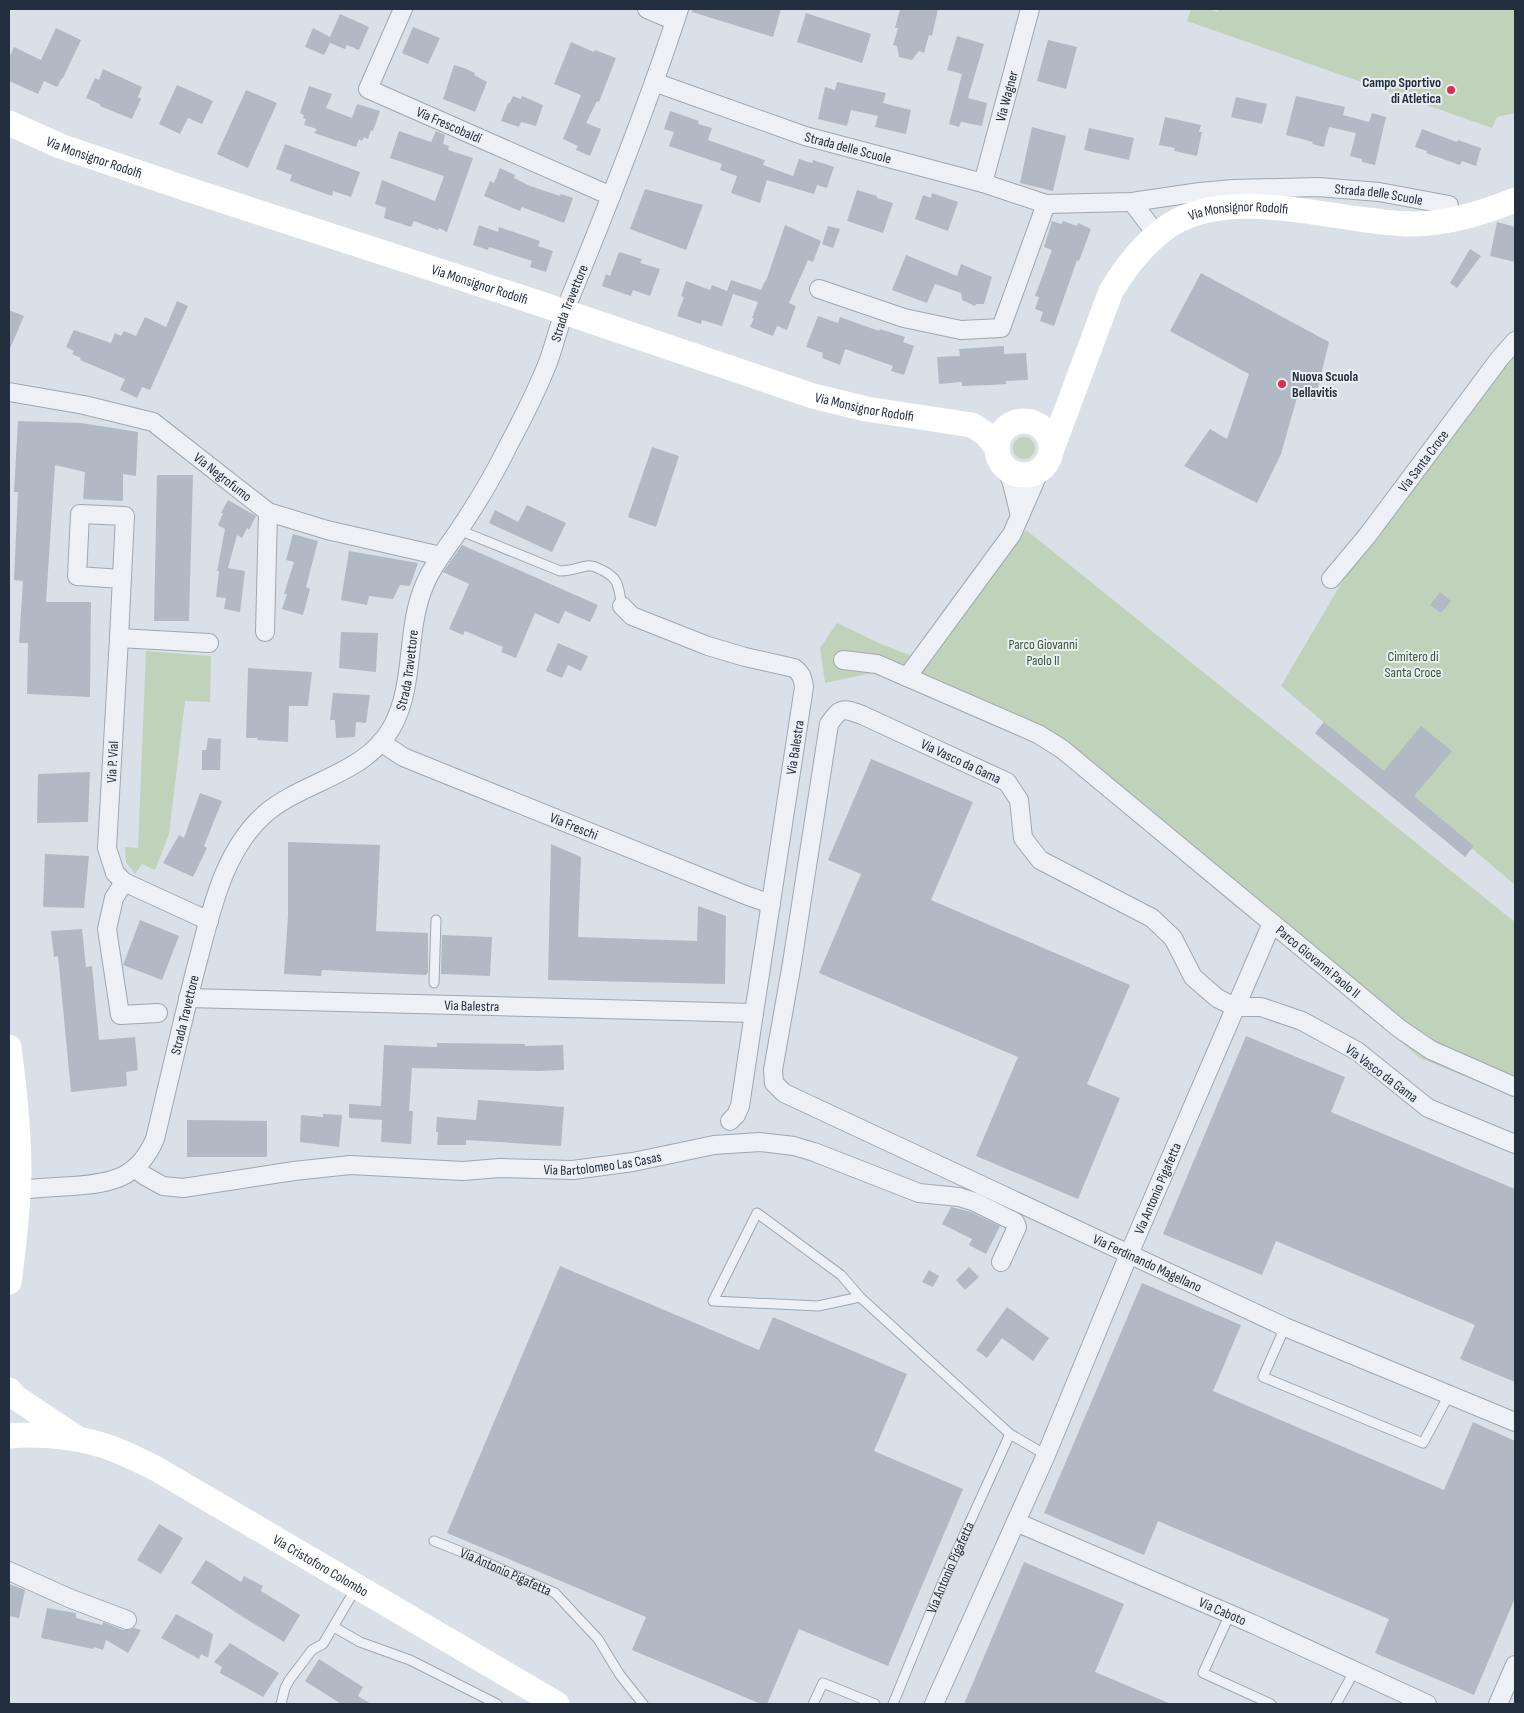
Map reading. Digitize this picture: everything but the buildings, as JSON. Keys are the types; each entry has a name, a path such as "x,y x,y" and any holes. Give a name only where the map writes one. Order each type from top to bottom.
{"street":[{"name":"Via Frescobaldi","path":"403,9 368,89 611,196"},
{"path":"647,9 677,15"},
{"name":"Via Wagner","path":"983,184 1030,9"},
{"name":"Strada Travettore","path":"18,1190 104,1183 123,1177 136,1168 150,1150 155,1139 188,998 209,921 231,861 245,836 254,824 284,800 352,765 381,742 394,722 401,706 422,588 430,572 483,492 507,450 548,363 564,312 611,196 677,15"},
{"name":"Strada delle Scuole","path":"654,82 805,136 983,184 1046,204 1132,202 1190,193 1233,189 1309,187 1348,188 1449,204"},
{"name":"Via Monsignor Rodolfi","path":"9,123 60,146 813,396 866,409 972,425 986,434 1002,459"},
{"path":"9,145 19,143 60,146"},
{"name":"Strada delle Scuole","path":"1309,187 1316,198 1317,214"},
{"path":"1132,202 1157,235"},
{"name":"Via Monsignor Rodolfi","path":"1039,472 1046,466 1050,458 1067,406 1111,290 1129,264 1157,235 1171,225 1185,218 1217,208 1249,205 1389,223 1434,223 1514,202"},
{"path":"819,289 904,318 961,330 1001,328 1046,204"},
{"name":"Via Santa Croce","path":"1331,579 1367,536 1500,358 1515,341"},
{"name":"Via Negrofumo","path":"9,392 84,405 153,422 268,512 327,530 441,556"},
{"name":"Via Monsignor Rodolfi","path":"1019,424 1043,419 1067,406"},
{"name":"Via Monsignor Rodolfi","path":"956,422 1035,423 1049,436 1052,449"},
{"path":"1019,424 1002,432 998,439 1002,459 1012,483 1020,516"},
{"path":"1002,459 1014,474 1023,476 1039,472"},
{"path":"907,677 1012,534 1039,472"},
{"path":"265,632 268,512"},
{"name":"Via P. Vial","path":"122,579 107,848 114,873 124,882"},
{"name":"Via Balestra","path":"622,606 632,616 708,646 794,668 800,672 804,687 740,1106 736,1115 730,1121"},
{"path":"119,638 209,643"},
{"name":"Parco Giovanni Paolo II","path":"843,660 877,664 1038,734 1062,749 1415,1040 1446,1058 1515,1087"},
{"name":"Via Vasco da Gama","path":"784,1093 774,1083 773,1070 792,963 829,724 838,711 846,709 1007,782 1019,800 1023,838 1040,860 1152,918 1173,938 1193,977 1217,998 1235,1008 1261,1007 1302,1021 1357,1052 1428,1108 1515,1144"},
{"name":"Via Freschi","path":"381,742 403,758 771,904"},
{"path":"158,1013 120,1015 107,929 114,898 124,882 209,921"},
{"name":"Via Antonio Pigafetta","path":"934,1704 1046,1455 1129,1254 1272,923"},
{"name":"Via Balestra","path":"188,998 754,1013"},
{"path":"9,1048 18,1124 17,1226 9,1282"},
{"name":"Via Ferdinando Magellano","path":"784,1093 1285,1327 1515,1422"},
{"name":"Via Bartolomeo Las Casas","path":"136,1168 145,1176 163,1186 183,1188 294,1171 350,1165 462,1171 500,1168 573,1170 633,1162 714,1145 760,1142 779,1143 814,1152 919,1193 959,1197 975,1202 1015,1222 1017,1227 1001,1262"},
{"name":"Via Cristoforo Colombo","path":"9,1390 15,1397 77,1439"},
{"path":"9,1397 9,1417"},
{"name":"Via Cristoforo Colombo","path":"9,1436 28,1435 77,1439 115,1450 155,1468 557,1704"},
{"name":"Via Caboto","path":"1016,1522 1230,1614 1427,1704"},
{"path":"9,1571 69,1598 127,1620"},
{"path":"1498,1704 1515,1665"}],"lane":[{"path":"459,530 560,571 570,571 589,566 595,567 612,575 618,582 622,606"},
{"path":"434,983 436,920"},
{"path":"860,1297 818,1306 713,1301 757,1213 841,1275 860,1297 1010,1434 1046,1455"},
{"path":"1285,1327 1263,1376 1423,1443 1449,1395"},
{"name":"Via Antonio Pigafetta","path":"893,1704 944,1579 1010,1434"},
{"name":"Via Antonio Pigafetta","path":"434,1541 555,1593 598,1639 620,1676 643,1704"},
{"path":"282,1704 284,1688 290,1678 312,1650 323,1644 357,1585"},
{"path":"1230,1614 1203,1673 1271,1704"},
{"path":"334,1627 360,1642 410,1660 497,1704"},
{"path":"1336,1704 1354,1672"},
{"path":"813,1704 823,1682 875,1704"}],"green space":[{"name":"Campo Sportivo di Atletica","path":"1191,9 1209,9 1218,12 1217,9 1515,9 1515,113 1497,117 1492,128 1187,21"},
{"name":"Cimitero di Santa Croce","path":"1515,345 1515,885 1281,686 1366,541"},
{"path":"1024,437 1032,440 1035,448 1032,456 1024,459 1016,456 1013,448 1016,440"},
{"name":"Parco Giovanni Paolo II","path":"1026,530 1515,922 1515,1097 1420,1058 1041,743 872,673 825,683 820,648 837,623 881,644 930,663"},
{"path":"146,651 211,656 210,702 185,701 169,834 155,870 142,864 135,874 126,862 125,847 138,848"}],"place":[{"name":"Campo Sportivo di Atletica","path":"1451,90"},
{"name":"Nuova Scuola Bellavitis","path":"1282,384"}]}
